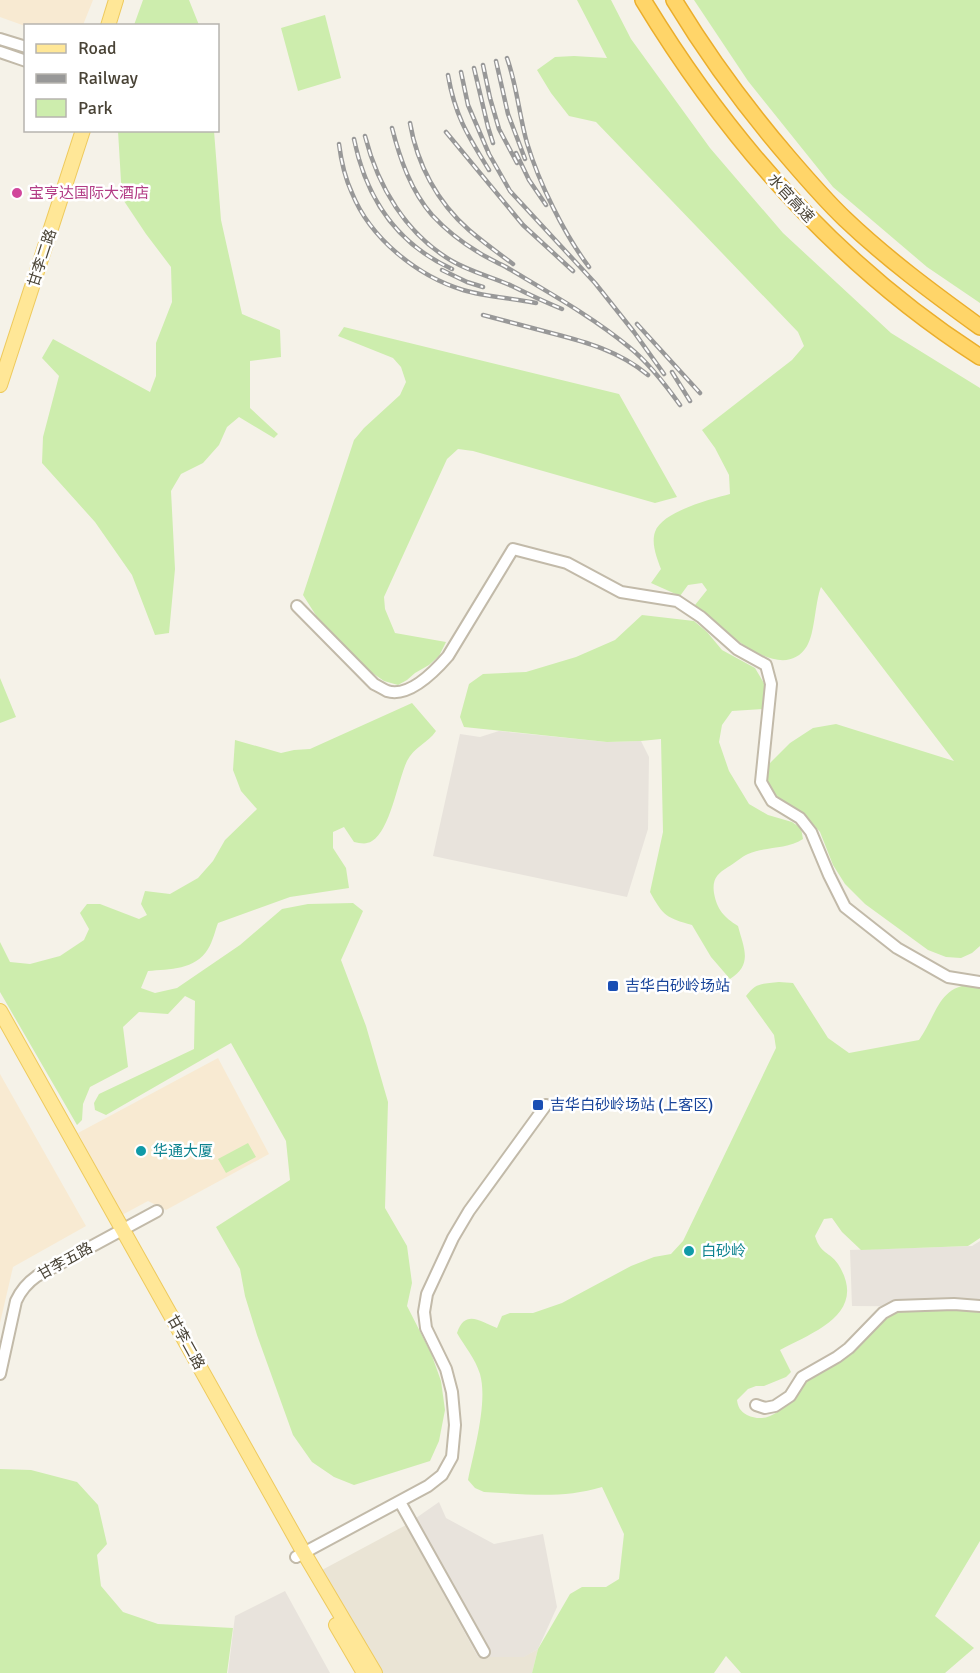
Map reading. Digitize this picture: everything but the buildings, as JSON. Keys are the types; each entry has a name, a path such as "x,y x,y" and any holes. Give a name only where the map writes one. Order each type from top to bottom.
{"highway":[{"name":"水官高速","path":"643,0 669,44 711,103 788,196 866,272 916,312 980,357"},
{"name":"水官高速","path":"674,0 731,88 767,133 836,210 881,252 932,293 980,327"}],"main road":[{"path":"109,24 116,0"},
{"path":"118,24 125,0"},
{"name":"甘李二路","path":"0,355 73,132"},
{"name":"甘李二路","path":"0,385 82,132"},
{"name":"甘李二路","path":"1,1025 119,1231 364,1673"},
{"name":"甘李二路","path":"300,1555 375,1673"}],"street":[{"path":"0,39 24,46"},
{"path":"0,52 24,60"},
{"path":"297,606 374,684 388,692 404,691 435,672 448,656 513,549 567,563 621,592 677,601 737,649 766,665 771,684 761,782 772,801 800,818 811,832 845,907 897,948 948,977 980,982"},
{"path":"300,1555 428,1486 442,1475 452,1457 455,1425 452,1392 446,1369 426,1328 424,1312 427,1294 453,1238 469,1211 546,1105"},
{"name":"甘李五路","path":"0,1374 16,1301 21,1291 37,1276 156,1211"},
{"path":"756,1405 765,1408 775,1406 790,1396 802,1377 837,1357 883,1313 897,1306 954,1304 980,1306"},
{"path":"399,1502 484,1652"}],"shaded area":[{"path":"0,0 93,0 83,24 24,26 0,17"},
{"path":"499,731 607,742 641,741 649,757 648,829 627,897 433,856 460,734 480,737"},
{"path":"218,1058 269,1154 166,1210 148,1201 122,1215 78,1133"},
{"path":"0,1074 86,1226 13,1267 0,1323"},
{"path":"980,1241 980,1307 852,1306 850,1250 972,1246"},
{"path":"439,1502 446,1518 494,1544 543,1534 557,1607 538,1649 524,1657 478,1657 406,1525"},
{"path":"406,1525 478,1657 523,1657 538,1649 532,1673 381,1673 322,1570"},
{"path":"285,1591 330,1673 228,1673 235,1616"}],"green space":[{"path":"143,0 189,0 199,24 134,24"},
{"path":"577,0 611,0 631,39 710,148 783,233 891,333 980,388 980,946 961,958 946,957 928,950 865,904 845,884 833,865 820,832 806,816 777,797 766,783 769,764 790,743 813,728 836,724 954,761 821,587 812,633 807,646 796,657 782,660 766,657 750,649 695,605 707,590 702,583 688,585 680,596 651,583 661,569 654,541 659,525 688,507 730,494 729,475 715,448 702,430 792,360 804,346 798,332 596,122 569,116 551,93 537,70 555,57 607,58"},
{"path":"694,0 980,0 980,303 927,267 833,187 748,81"},
{"path":"325,15 341,78 298,91 281,28"},
{"path":"118,132 214,132 221,220 242,314 280,330 281,357 250,361 250,408 278,434 274,438 239,417 227,427 219,445 203,463 181,474 171,491 175,569 169,633 155,635 132,575 95,522 42,463 43,437 59,376 42,358 53,339 150,392 156,376 156,343 172,302 171,267 122,198"},
{"path":"344,327 619,394 677,497 655,503 473,451 458,449 447,459 384,597 385,609 395,633 446,642 439,656 407,680 398,685 384,681 368,670 317,617 303,595 354,440 400,395 406,382 401,367 393,358 338,336"},
{"path":"642,615 694,621 722,650 755,668 765,685 763,709 732,711 722,725 719,742 729,771 749,804 768,815 792,822 801,828 803,839 790,845 748,854 716,877 714,893 717,904 725,916 738,926 745,956 742,968 730,979 711,957 692,925 666,915 650,892 663,832 661,739 607,742 464,727 460,717 469,684 483,674 526,672 576,657 615,640"},
{"path":"0,678 16,717 0,723"},
{"path":"412,703 436,731 413,752 407,761 384,827 372,841 365,843 354,842 344,827 333,832 333,848 346,868 349,888 290,897 218,923 210,946 203,956 189,965 148,971 141,988 155,993 177,988 240,945 282,909 308,904 353,903 363,911 341,960 366,1026 388,1102 385,1208 407,1246 412,1283 407,1306 431,1353 441,1381 445,1410 439,1441 430,1461 354,1485 334,1477 312,1462 293,1435 257,1335 245,1296 240,1269 216,1227 290,1180 286,1141 231,1043 106,1115 95,1110 94,1103 99,1094 194,1049 195,1001 185,996 168,1014 139,1012 123,1027 128,1067 90,1087 83,1104 82,1120 77,1125 0,992 0,942 10,962 30,964 60,956 84,940 89,929 80,913 87,904 100,904 139,919 147,915 141,904 145,891 170,894 198,878 213,861 225,840 257,809 241,791 233,770 235,740 281,753 310,749"},
{"path":"779,982 793,983 828,1038 849,1053 919,1040 941,1001 948,994 966,985 980,985 980,1238 968,1246 861,1250 842,1232 832,1218 824,1219 815,1236 820,1247 838,1264 846,1281 847,1296 842,1308 821,1328 780,1350 791,1372 786,1377 764,1386 748,1389 737,1400 740,1409 747,1415 758,1418 776,1413 784,1407 811,1375 889,1314 899,1310 980,1308 980,1541 935,1616 974,1648 945,1673 741,1673 726,1656 714,1673 532,1673 538,1649 570,1594 582,1587 606,1587 619,1579 624,1534 602,1487 573,1493 514,1494 484,1492 475,1488 468,1480 479,1427 482,1385 475,1363 457,1333 464,1321 469,1319 479,1320 497,1328 502,1316 510,1313 533,1313 562,1303 631,1266 654,1257 671,1254 683,1241 776,1048 774,1035 746,996 757,986"},
{"path":"248,1143 256,1157 226,1173 218,1159"},
{"path":"0,1469 31,1470 77,1482 98,1505 107,1544 97,1555 101,1586 123,1612 158,1624 233,1628 227,1673 0,1673"}],"railway":[{"path":"507,58 527,143 538,175 553,208 589,267"},
{"path":"496,61 508,114 525,159"},
{"path":"483,65 499,129 517,163"},
{"path":"474,68 493,143"},
{"path":"461,72 468,105 489,154 510,191 595,283 664,374"},
{"path":"448,75 454,102 463,125 489,170"},
{"path":"410,123 423,167 438,195 469,230 513,264"},
{"path":"392,128 412,185 425,206 442,225 459,240 553,295 615,336 650,367 680,405"},
{"path":"446,132 523,225 573,271"},
{"path":"365,136 386,191 396,208 421,237 459,265 562,309"},
{"path":"354,139 367,181 387,217 415,246 432,259 452,269"},
{"path":"339,144 347,181 360,210 370,225 397,253 412,265 446,284 481,294 536,303"},
{"path":"516,153 529,180 546,205"},
{"path":"442,270 483,287"},
{"path":"483,315 602,348 648,375"},
{"path":"637,324 700,393"},
{"path":"672,372 690,401"}],"place":[{"name":"宝亨达国际大酒店","path":"17,193"},
{"name":"吉华白砂岭场站","path":"613,986"},
{"name":"吉华白砂岭场站 (上客区)","path":"538,1105"},
{"name":"华通大厦","path":"141,1151"},
{"name":"白砂岭","path":"689,1251"}]}
